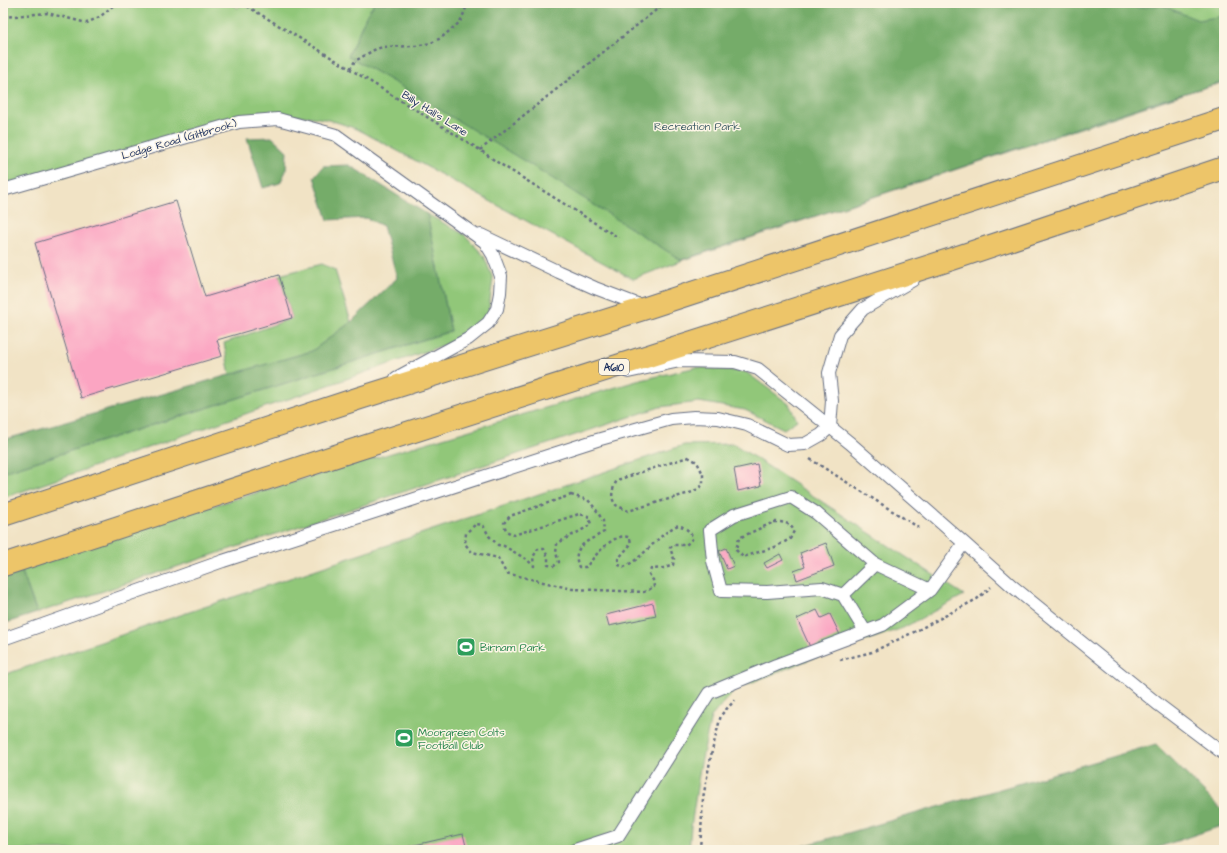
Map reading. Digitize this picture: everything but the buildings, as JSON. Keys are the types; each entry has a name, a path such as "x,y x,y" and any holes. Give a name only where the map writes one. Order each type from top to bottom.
{"highway":[{"path":"3,515 360,398 646,308 1224,119"},
{"name":"A610","path":"3,565 568,381 952,259 1224,168"}],"lane":[{"name":"Lodge Road (Giltbrook)","path":"3,190 239,122 278,119 336,135 471,231"},
{"path":"471,231 595,288 646,308"},
{"path":"360,398 468,339 488,323 497,309 501,276 493,255 485,242 471,231"},
{"path":"3,639 223,561 597,440 671,419 694,417 718,418 747,425 788,445 805,444 821,435 830,427 832,401 829,373 840,335 863,309 890,292 952,259"},
{"path":"568,381 635,371 680,361 735,362 758,369 830,427 1003,578 1159,705 1224,754"},
{"path":"865,631 843,595 822,588 767,592 721,591 713,561 710,530 734,515 791,497 816,513 875,564 930,590"},
{"path":"575,850 618,836 709,693 776,665 883,625 930,590 964,543"},
{"path":"843,595 875,564"}],"path":[{"path":"3,17 47,13 87,23 101,16 116,3"},
{"name":"Billy Hall's Lane","path":"242,3 619,238"},
{"path":"350,69 355,61 382,47 415,46 431,43 441,38 460,22 467,3"},
{"path":"480,150 665,3"},
{"path":"788,445 925,532"},
{"path":"688,457 697,462 703,474 703,485 692,492 628,511 616,505 612,496 613,487 617,480 688,457"},
{"path":"570,495 588,500 595,508 603,522 604,532 580,546 576,553 576,560 579,567 586,567 594,556 605,546 619,537 626,536 630,538 631,544 618,559 619,565 624,567 632,563 668,530 678,525 686,528 690,531 693,538 686,545 673,545 670,548 674,559 673,565 665,568 650,569 649,574 654,580 654,587 644,592 572,589 506,573 498,558 472,552 465,544 466,533 476,524 484,525 489,536 498,545 504,546 526,559 534,566 534,557 538,550 544,549 548,557 548,565 554,566 558,562 556,552 557,544 582,531 591,524 588,516 579,514 514,535 506,531 504,523 510,516 570,495"},
{"path":"774,522 785,522 792,526 794,531 790,539 775,547 743,557 736,550 739,538 774,522"},
{"path":"834,662 872,652 918,630 977,599 1003,578"},
{"path":"700,850 703,798 721,715 740,696"}],"green space":[{"name":"Recreation Park","path":"3,3 229,3 238,8 242,3 1224,3 1224,82 1186,93 681,261 633,279 361,131 347,125 317,118 295,116 256,117 3,195"},
{"name":"Recreation Park","path":"375,3 1121,3 1139,8 1161,5 1198,20 1224,16 1224,82 1126,111 894,190 681,260 539,170 348,56 367,14"},
{"path":"272,137 287,151 286,171 280,183 263,188 247,138"},
{"path":"349,165 427,214 451,331 3,472 3,440 312,351 351,322 397,278 383,226 366,218 328,220 314,177 323,166"},
{"path":"427,214 465,235 484,256 493,279 488,315 450,343 3,498 3,472 451,331"},
{"path":"322,264 335,270 351,322 312,351 230,375 224,343 292,318 279,275"},
{"path":"697,367 746,372 789,404 797,420 784,429 745,410 699,402 660,407 37,613 21,569 140,527 637,381"},
{"name":"Birnam Park","path":"734,444 964,595 903,628 808,660 735,689 711,717 700,768 689,850 3,850 3,675 684,445"},
{"path":"21,569 37,613 3,624 3,575"},
{"path":"1156,744 1224,812 1224,825 1150,850 789,850"}],"place":[{"name":"Birnam Park","path":"466,647"},
{"name":"Moorgreen Colts Football Club","path":"404,738"}]}
